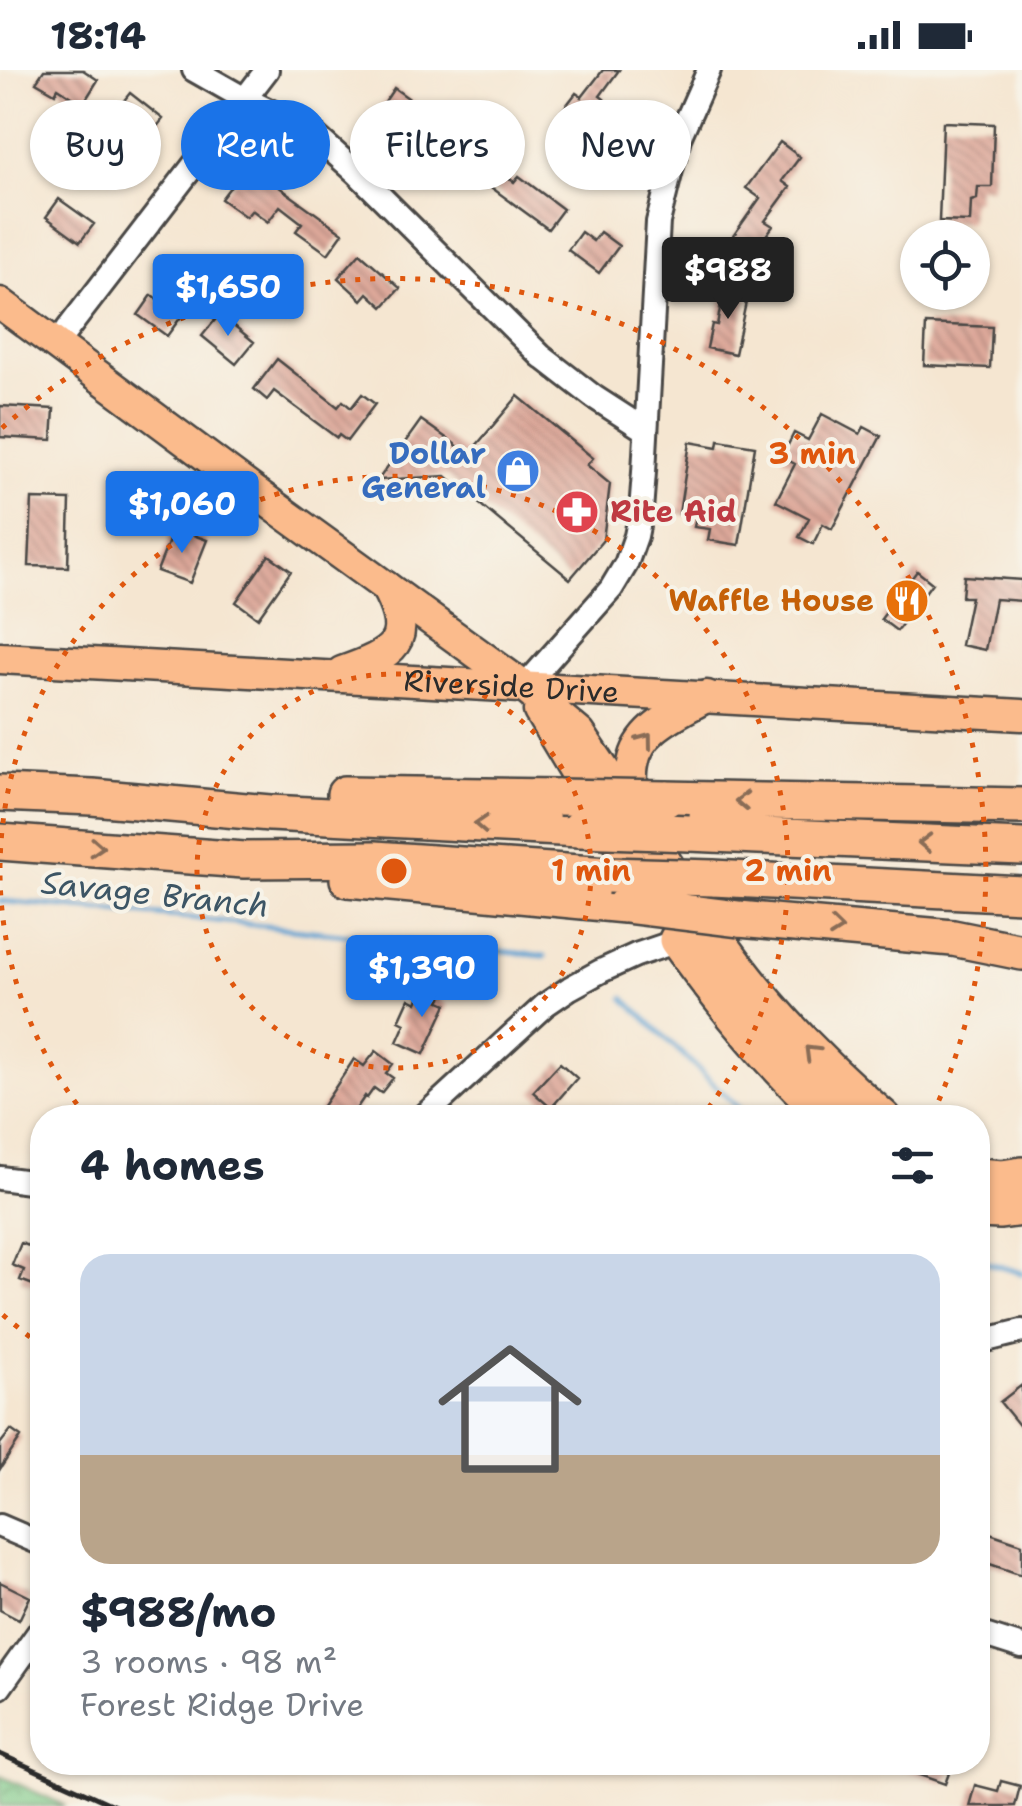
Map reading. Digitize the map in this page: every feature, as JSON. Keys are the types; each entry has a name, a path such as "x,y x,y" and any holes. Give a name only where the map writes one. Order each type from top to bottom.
{"highway":[{"path":"92,797 238,792 1022,806"},
{"path":"0,793 270,813 1022,846"},
{"path":"0,842 244,860 375,858 617,890 726,925 953,938 1022,952"},
{"path":"617,890 713,878 1022,894"},
{"path":"726,925 758,994 803,1044 868,1105"},
{"path":"678,940 762,1050 817,1105"},
{"path":"990,1177 1022,1175"},
{"path":"990,1211 1022,1208"}],"main road":[{"path":"0,302 524,686 580,734 633,812 726,925"},
{"path":"333,675 379,658 396,642 400,618 386,586"},
{"name":"Riverside Drive","path":"0,658 1022,715"},
{"path":"524,686 678,940"},
{"path":"633,812 632,767 642,741 654,728 707,696"}],"street":[{"path":"194,70 309,130 541,356 645,430"},
{"path":"58,344 267,70"},
{"path":"524,686 611,589 636,536 641,511 658,222 678,138 709,70"},
{"path":"436,1105 545,1006 600,971 726,925"},
{"path":"0,1178 30,1182"},
{"path":"990,1339 1022,1331"},
{"path":"0,1526 30,1539"},
{"path":"990,1636 1022,1647"},
{"path":"0,1687 30,1645"}],"green space":[{"path":"0,1776 66,1806 0,1806"}],"building":[{"path":"44,70 83,70 98,80 86,100 77,100 58,88 55,93 36,82"},
{"path":"603,70 619,70 600,96 603,100 571,100 576,93 582,97"},
{"path":"394,88 411,100 386,100"},
{"path":"943,122 994,124 992,187 978,187 977,199 971,201 970,220 939,220"},
{"path":"780,142 800,157 782,181 790,187 765,221 773,226 740,271 719,256 760,198 746,188"},
{"path":"525,180 563,209 548,229 495,190 525,190"},
{"path":"228,190 283,190 343,233 328,254 296,231 302,223 280,206 268,222 252,210 246,217 221,199"},
{"path":"59,199 94,224 80,242 46,217"},
{"path":"581,232 593,241 600,232 619,246 599,273 568,250"},
{"path":"360,253 400,288 383,307 368,293 362,300 338,278"},
{"path":"181,277 200,291 167,336 138,315 152,295 162,303"},
{"path":"724,288 748,293 735,354 707,348 712,324 717,325"},
{"path":"220,314 254,342 236,364 202,336"},
{"path":"926,324 992,327 990,368 924,365"},
{"path":"277,359 338,407 343,401 351,408 362,394 375,404 347,441 339,435 337,438 274,391 267,400 254,389"},
{"path":"518,396 593,458 587,465 610,484 603,540 570,579 446,476 378,480 421,420 469,454"},
{"path":"0,406 54,409 52,440 0,437"},
{"path":"822,414 860,434 864,427 881,436 832,529 823,524 813,544 799,537 809,518 776,501 795,464 782,457 794,433 808,440"},
{"path":"719,440 755,446 739,545 708,540 710,529 694,527 696,516 679,514 690,442 718,447"},
{"path":"32,499 70,500 68,567 29,566"},
{"path":"174,528 207,540 190,583 157,571"},
{"path":"269,555 291,571 258,618 236,602"},
{"name":"Waffle House","path":"917,571 932,583 897,631 881,619"},
{"path":"964,576 1022,580 1022,601 995,599 985,650 961,645 971,597 962,597"},
{"path":"430,985 445,992 440,1001 447,1004 424,1054 397,1042 405,1024 399,1021 409,999 417,1003"},
{"path":"376,1051 393,1064 386,1073 393,1078 381,1093 374,1088 359,1105 324,1105 354,1059 364,1066"},
{"path":"560,1063 577,1078 554,1105 548,1105 533,1092"},
{"path":"21,1243 30,1246 30,1284 20,1280 24,1270 12,1265"},
{"path":"1022,1385 1022,1429 1000,1402"},
{"path":"11,1430 21,1437 0,1469 0,1444"},
{"path":"990,1533 1022,1544 1022,1575 990,1564"},
{"path":"0,1582 30,1597 19,1620 0,1610"},
{"path":"919,1775 948,1775 945,1784"},
{"path":"1001,1781 1020,1786 1015,1806 969,1806 975,1785 998,1791"}],"waterway":[{"name":"Savage Branch","path":"0,901 545,956"},
{"name":"Savage Branch","path":"624,998 735,1105"},
{"name":"Savage Branch","path":"990,1264 1022,1273"}],"railway":[{"path":"0,1754 30,1768"},
{"path":"46,1775 115,1806"}],"place":[{"name":"Dollar General","path":"518,471"},
{"name":"Rite Aid","path":"577,512"},
{"name":"Waffle House","path":"907,601"}]}
